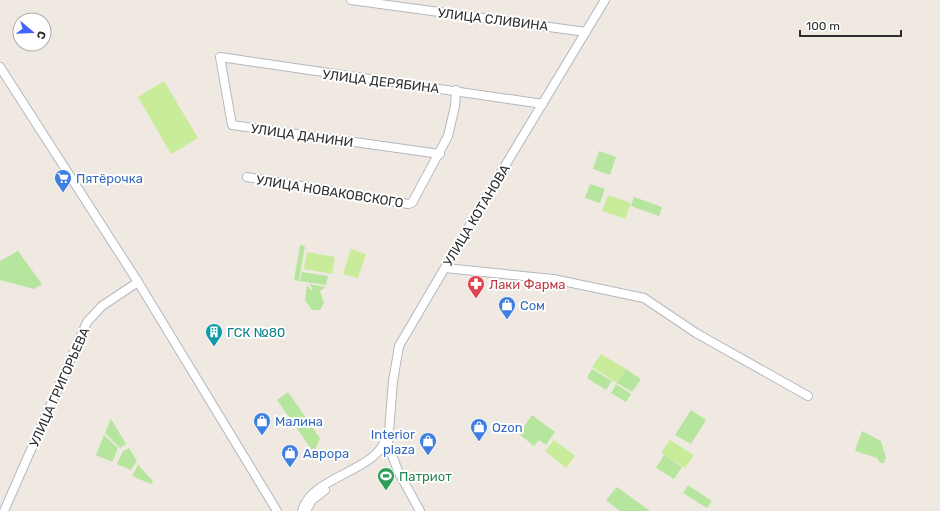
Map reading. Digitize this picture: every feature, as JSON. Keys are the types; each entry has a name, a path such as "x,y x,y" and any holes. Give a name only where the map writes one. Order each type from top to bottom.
{"street":[{"name":"УЛИЦА СЛИВИНА","path":"352,0 586,32"},
{"name":"УЛИЦА КОТАНОВА","path":"388,444 393,381 399,346 605,0"},
{"name":"УЛИЦА ДЕРЯБИНА","path":"220,57 305,71 456,90 543,104"},
{"name":"УЛИЦА ДАНИНИ","path":"220,57 230,123 232,125 440,154"},
{"path":"0,67 138,282 277,511"},
{"path":"440,154 448,136 455,106 456,90"},
{"name":"УЛИЦА НОВАКОВСКОГО","path":"247,177 408,204 412,203 440,154"},
{"path":"445,268 552,278 644,298 708,340 808,396"},
{"name":"УЛИЦА ГРИГОРЬЕВА","path":"4,511 87,322 102,306 138,282"},
{"path":"302,511 303,504 313,492 364,462 384,444 388,398 393,381"},
{"path":"306,511 320,493 382,453 388,444"},
{"path":"388,444 392,459 420,511"},
{"path":"382,453 392,459"}],"green space":[{"path":"164,81 198,138 171,154 138,97"},
{"path":"599,151 616,157 610,175 593,169"},
{"path":"590,184 605,189 600,203 585,198"},
{"path":"608,195 631,203 625,219 602,211"},
{"path":"634,197 662,207 659,216 631,206"},
{"path":"300,245 305,246 299,281 294,280"},
{"path":"351,249 366,254 358,278 343,274"},
{"path":"18,251 42,284 34,289 0,280 0,261"},
{"path":"307,252 335,257 332,274 304,269"},
{"path":"302,272 328,276 326,285 300,281"},
{"path":"309,284 326,287 320,291 324,303 320,310 312,310 305,300 307,285 311,290 313,289"},
{"path":"601,354 626,369 617,383 592,367"},
{"path":"592,369 612,381 606,390 587,378"},
{"path":"626,369 641,379 632,392 617,383"},
{"path":"616,384 631,394 626,402 611,393"},
{"path":"288,392 320,438 314,453 277,400"},
{"path":"691,410 706,420 691,444 675,435"},
{"path":"532,415 555,432 546,445 539,440 534,446 519,434"},
{"path":"111,419 126,444 120,448 105,433"},
{"path":"862,431 881,441 886,458 884,463 880,463 877,458 855,451"},
{"path":"104,435 118,448 112,462 96,455"},
{"path":"554,440 575,456 566,468 545,451"},
{"path":"670,440 694,455 685,468 661,453"},
{"path":"129,448 137,461 131,470 117,464 123,451"},
{"path":"664,455 682,467 674,479 656,468"},
{"path":"138,465 153,481 151,484 132,476"},
{"path":"688,485 712,501 707,508 683,493"},
{"path":"617,487 650,511 620,511 606,500"}],"place":[{"name":"Пятёрочка","path":"63,193"},
{"name":"Лаки Фарма","path":"476,299"},
{"name":"Сом","path":"507,320"},
{"name":"ГСК №80","path":"214,347"},
{"name":"Малина","path":"262,436"},
{"name":"Ozon","path":"479,442"},
{"name":"Interior plaza","path":"428,456"},
{"name":"Аврора","path":"290,468"},
{"name":"Патриот","path":"386,491"}]}
